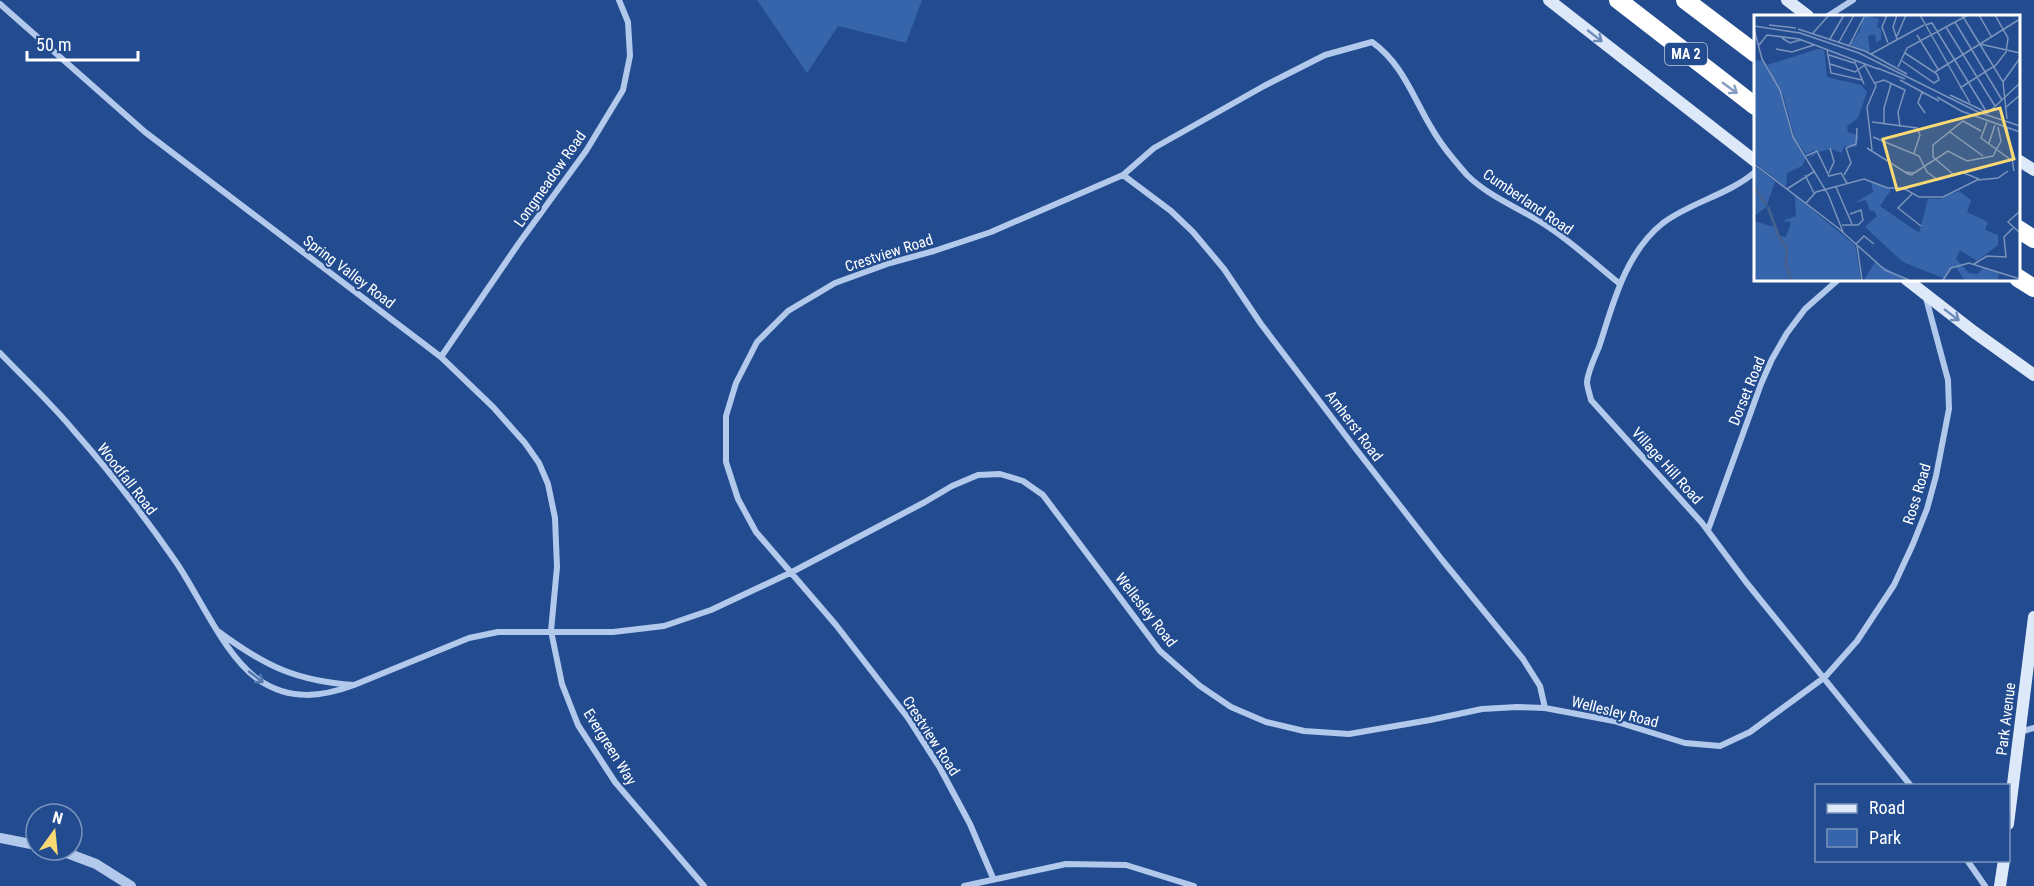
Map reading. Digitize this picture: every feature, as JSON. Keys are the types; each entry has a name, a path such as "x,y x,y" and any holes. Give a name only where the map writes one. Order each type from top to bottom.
{"highway":[{"name":"MA 2","path":"1618,0 1754,105"},
{"name":"MA 2","path":"1685,0 1754,52"},
{"path":"2019,230 2034,239"},
{"path":"2019,279 2034,288"}],"main road":[{"path":"1549,0 1754,161"},
{"path":"1787,0 1807,15"},
{"path":"2019,161 2034,170"},
{"path":"1907,280 2034,375"},
{"name":"Park Avenue","path":"2010,809 2030,675 2034,617"},
{"path":"2001,886 2004,862"}],"street":[{"name":"Longmeadow Road","path":"441,357 519,243 586,151 624,90 630,56 628,22 619,0"},
{"path":"1830,15 1853,0"},
{"name":"Spring Valley Road","path":"0,4 144,132 441,357 493,407 525,443 539,463 548,484 555,518 557,567 551,632"},
{"name":"Crestview Road","path":"993,878 970,824 940,768 908,718 871,668 756,532 738,499 726,462 726,416 736,383 757,342 788,311 835,283 890,263 991,232 1123,175 1154,148 1264,86 1325,55 1372,42"},
{"name":"Cumberland Road","path":"1372,42 1382,49 1401,70 1431,128 1450,156 1470,177 1492,194 1546,226 1620,284"},
{"name":"Village Hill Road","path":"1754,173 1734,186 1694,204 1661,225 1646,240 1620,284 1587,382 1591,400 1708,530 1746,582 1909,784"},
{"name":"Amherst Road","path":"1123,175 1171,211 1193,232 1224,269 1261,324 1384,485 1523,659 1540,686 1545,708"},
{"name":"Dorset Road","path":"1708,530 1772,359 1787,333 1805,309 1838,280"},
{"name":"Ross Road","path":"1825,677 1857,641 1894,585 1927,509 1936,476 1949,409 1948,380 1925,295"},
{"name":"Woodfall Road","path":"0,353 75,432 128,498 176,562 242,665 258,680 277,690 298,695 317,696 336,692 469,638 498,632 551,632"},
{"name":"Wellesley Road","path":"551,632 613,632 664,626 711,610 792,572 952,486 978,475 1000,474 1023,481 1043,495 1160,651 1200,686 1231,707 1266,722 1304,731 1349,734 1482,709 1545,708 1614,721 1685,743 1720,746 1750,732 1825,677"},
{"name":"Woodfall Road","path":"219,632 252,655 284,672 319,681 354,685"},
{"name":"Evergreen Way","path":"551,632 562,684 578,725 615,782 704,886"},
{"path":"2020,732 2034,728"},
{"path":"0,838 24,843"},
{"path":"84,859 96,864 131,886"},
{"path":"1968,862 1985,886"},
{"path":"964,886 1066,864 1126,866 1194,886"}],"green space":[{"path":"757,0 922,0 906,43 838,26 807,73"}]}
